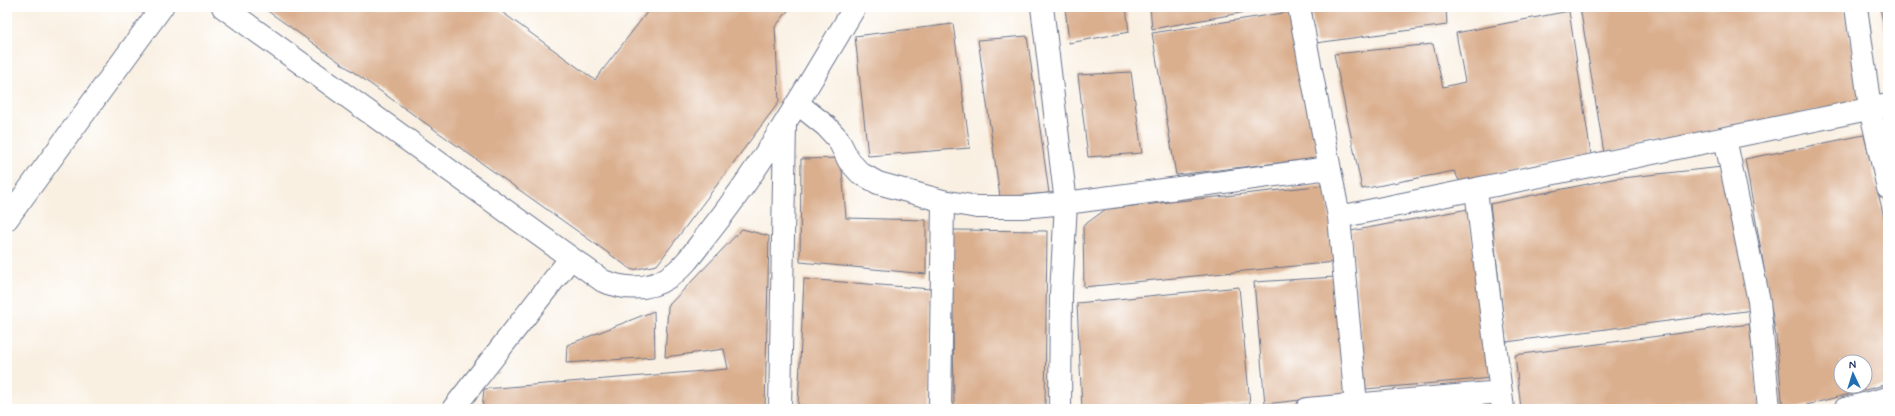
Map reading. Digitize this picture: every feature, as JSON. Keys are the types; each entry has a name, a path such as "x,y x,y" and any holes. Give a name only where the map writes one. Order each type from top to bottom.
{"street":[{"path":"7,219 162,7"},
{"path":"222,7 570,259 603,281 619,288 638,289 660,282 670,276 683,264 729,207 785,124 855,7"},
{"path":"1042,7 1066,203 1061,294 1060,409"},
{"path":"1299,7 1339,217 1356,405"},
{"path":"1856,7 1879,106 1888,188"},
{"path":"797,103 826,126 834,135 849,161 860,174 878,184 943,201 977,207 1022,207 1066,203 1329,168"},
{"path":"1339,217 1879,106"},
{"path":"780,409 785,124"},
{"path":"1725,138 1759,301 1769,409"},
{"path":"1307,409 1356,405 1502,401 1476,190"},
{"path":"940,409 943,201"},
{"path":"453,409 570,259"},
{"path":"1845,409 1888,398"}],"building":[{"path":"262,7 495,7 595,80 651,7 791,7 775,27 779,102 657,265 632,270"},
{"path":"1065,7 1126,7 1129,32 1069,43"},
{"path":"1150,7 1268,7 1268,8 1152,29"},
{"path":"1311,7 1446,7 1447,25 1316,43"},
{"path":"1580,7 1844,7 1862,101 1604,153"},
{"path":"1880,7 1888,7 1887,42"},
{"path":"1569,11 1591,155 1460,182 1454,171 1362,189 1334,54 1433,44 1443,87 1465,82 1456,33"},
{"path":"1289,12 1319,158 1176,175 1152,33"},
{"path":"953,24 970,148 868,156 855,36"},
{"path":"1027,36 1049,193 1000,197 978,40"},
{"path":"1131,72 1142,153 1088,157 1078,75"},
{"path":"1864,135 1888,234 1888,337 1886,337 1888,384 1873,388 1873,354 1833,354 1833,394 1849,394 1791,409 1783,409 1776,336 1745,159"},
{"path":"841,158 846,218 926,220 926,274 800,262 801,159"},
{"path":"1722,167 1753,310 1506,342 1490,204 1612,179"},
{"path":"1326,185 1335,262 1084,287 1083,226 1106,209"},
{"path":"1468,209 1492,378 1366,389 1351,231"},
{"path":"742,229 769,236 765,409 482,409 484,389 728,369 724,349 665,357 668,306"},
{"path":"952,230 1047,231 1045,409 954,409"},
{"path":"1335,277 1345,395 1265,404 1254,282"},
{"path":"804,279 931,289 929,409 869,409 798,405"},
{"path":"1239,287 1250,404 1194,409 1082,409 1077,303"},
{"path":"654,311 655,357 566,363 567,345"},
{"path":"1749,324 1760,409 1521,409 1515,355"}]}
